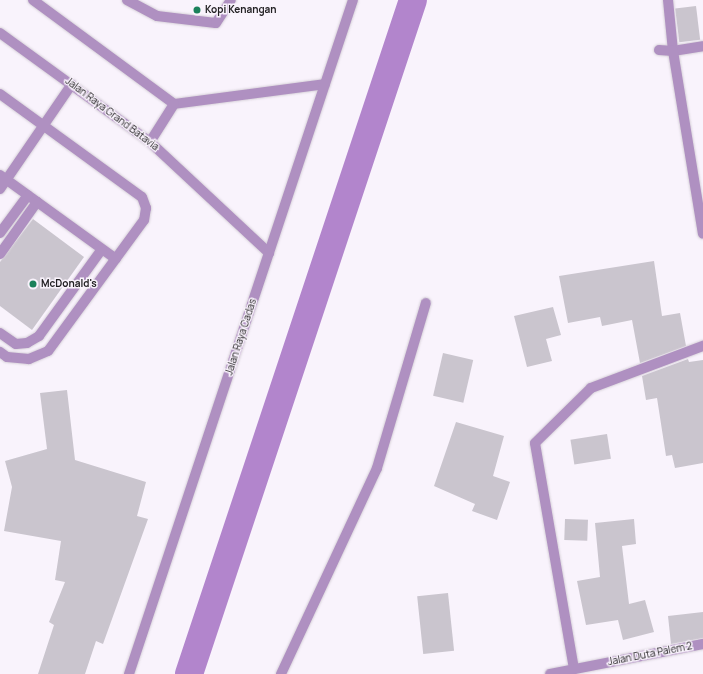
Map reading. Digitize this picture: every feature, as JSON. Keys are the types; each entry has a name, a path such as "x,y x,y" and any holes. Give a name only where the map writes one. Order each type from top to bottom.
{"street":[{"path":"33,0 174,104 325,84"},
{"path":"127,0 157,16 216,23 231,0"},
{"name":"Jalan Raya Cadas","path":"129,674 353,0"},
{"path":"668,0 673,51 703,234"},
{"name":"Jalan Raya Grand Batavia","path":"0,33 150,142 269,253"},
{"path":"659,50 673,51 703,46"},
{"path":"0,189 3,177 72,84"},
{"path":"0,94 142,197 146,208 144,220 48,351 29,359 7,357 0,352"},
{"path":"150,142 174,104"},
{"path":"3,177 116,259"},
{"path":"0,233 28,194"},
{"path":"0,254 37,202"},
{"path":"0,333 16,344 27,344 39,336 102,249"},
{"path":"281,674 377,468 426,303"},
{"path":"574,669 535,443 591,388 703,346"},
{"name":"Jalan Duta Palem 2","path":"550,674 703,644"}],"building":[{"path":"696,6 700,40 679,42 675,9"},
{"name":"McDonald's","path":"33,219 84,257 32,330 0,306 0,262"},
{"path":"654,261 662,316 680,313 686,346 640,363 632,320 602,326 600,317 568,323 559,276"},
{"path":"553,307 561,335 546,339 552,361 527,367 514,316"},
{"path":"443,353 473,360 463,403 433,396"},
{"path":"688,359 689,362 703,360 703,463 675,468 672,455 666,456 657,398 646,400 642,376"},
{"path":"67,390 75,460 146,482 137,516 148,519 103,644 96,641 85,674 38,674 54,625 49,622 65,582 55,580 61,541 4,531 12,487 5,461 47,449 40,393"},
{"path":"456,422 504,436 493,476 510,482 497,520 472,511 475,504 434,486"},
{"path":"607,434 611,459 574,464 570,440"},
{"path":"565,519 588,520 587,541 564,540"},
{"path":"634,519 636,544 622,546 629,604 645,600 654,632 623,640 618,620 586,625 577,581 600,577 595,523"},
{"path":"448,593 454,651 423,654 417,596"},
{"path":"703,612 703,638 671,644 668,616"}],"waterway":[{"path":"189,674 413,0"}],"place":[{"name":"Kopi Kenangan","path":"197,10"},
{"name":"McDonald's","path":"33,284"}]}
